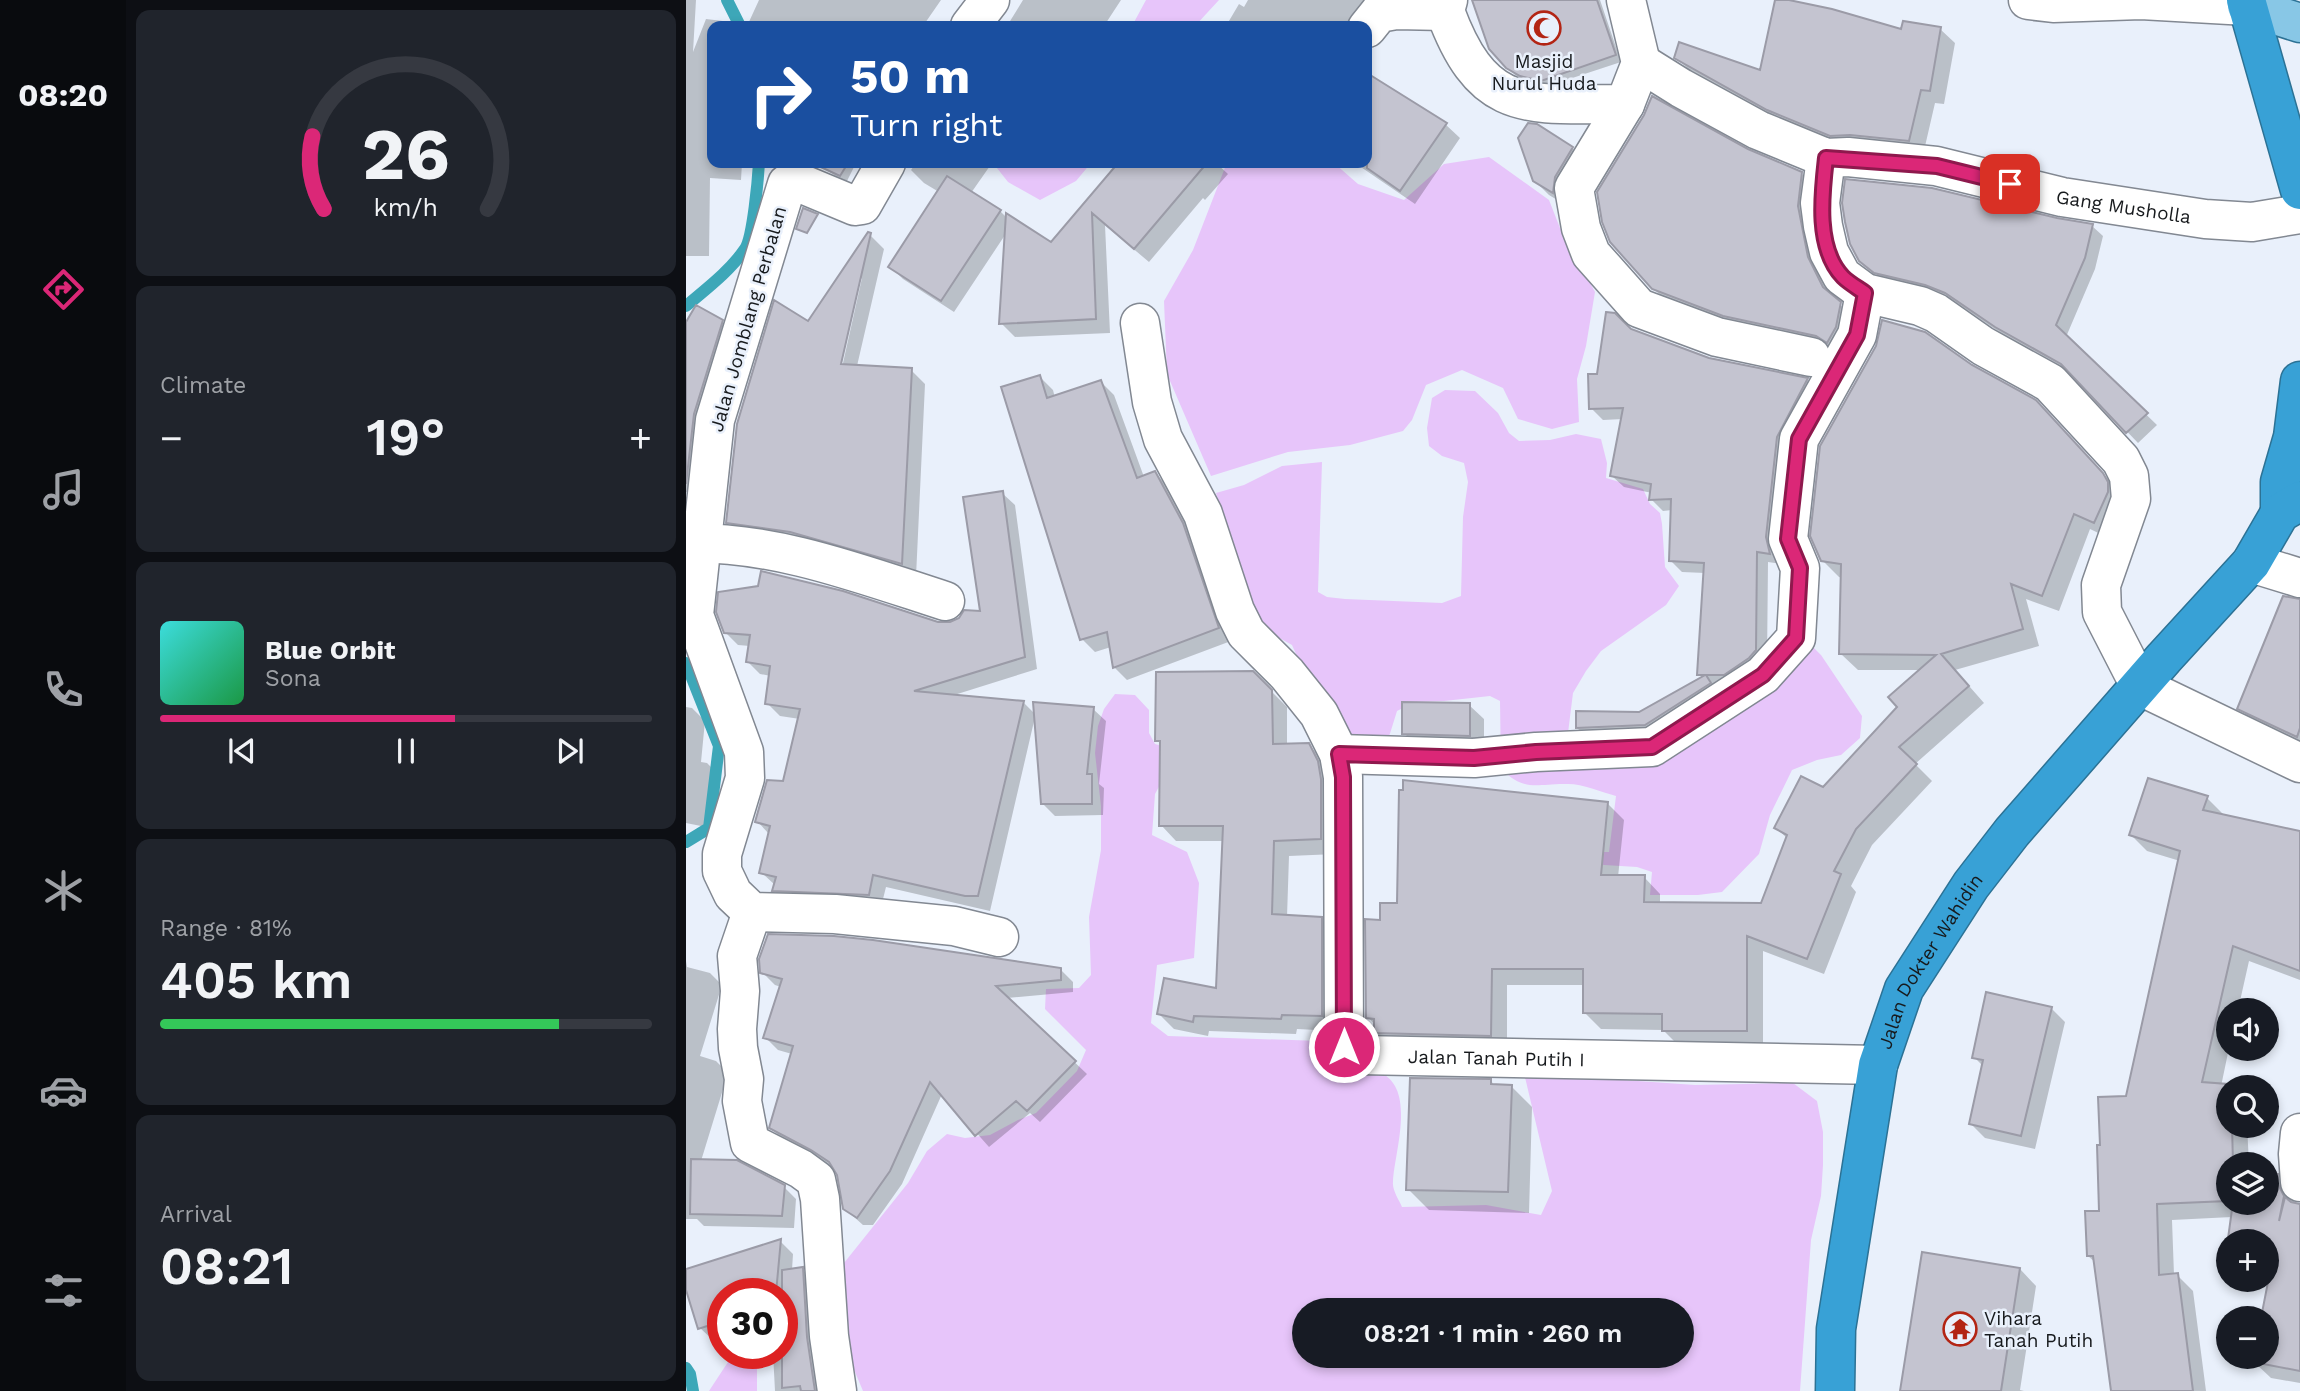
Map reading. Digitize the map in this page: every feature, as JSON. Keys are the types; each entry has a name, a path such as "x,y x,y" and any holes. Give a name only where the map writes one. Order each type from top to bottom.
{"highway":[{"path":"2247,3 2300,190"},
{"path":"2290,507 2280,482 2293,437 2300,381"},
{"name":"Jalan Dokter Wahidin","path":"1835,1391 1836,1329 1878,1065 1904,989 1971,885 2044,795 2251,563 2290,507"}],"main road":[{"path":"2247,3 2300,23"}],"street":[{"path":"974,21 990,0"},
{"path":"1626,0 1641,63 1625,104 1574,188 1581,228 1591,254 1639,308 1717,337 1811,357"},
{"path":"2028,0 2053,3 2141,0 2247,3"},
{"path":"1372,21 1379,13 1447,5 1454,37 1469,64 1500,93 1516,99 1550,104 1625,104"},
{"name":"Gang Musholla","path":"1641,63 1758,130 1826,158 1937,166 2062,197 2205,219 2252,222 2300,214"},
{"path":"1826,158 1821,203 1823,226 1829,252 1842,276 1865,293 1920,306 1936,313 1983,346 2050,383 2121,460 2129,476 2131,499 2101,585 2102,612 2140,686 2300,763"},
{"name":"Jalan Jomblang Perbalan","path":"752,912 733,894 722,871 722,854 745,778 744,752 694,615 694,542 715,420 787,184 795,181 855,206 862,205 883,168"},
{"path":"1140,323 1152,402 1163,439 1203,514 1235,611 1247,633 1287,674 1318,714 1341,765 1652,747 1763,675 1796,638 1800,568 1788,539 1799,439 1857,335 1865,293"},
{"path":"694,542 760,548 843,568 945,601"},
{"path":"2251,563 2300,578"},
{"name":"Jalan Tanah Putih I","path":"1341,765 1346,1051 1359,1055 1878,1065"},
{"path":"838,1391 830,1336 820,1199 816,1180 750,1143 742,1101 744,1079 737,1029 740,991 737,956 752,912 835,914 954,926 999,937"},
{"path":"2300,1133 2300,1182"}],"shaded area":[{"path":"1146,0 1219,0 1200,21 1135,21"},
{"path":"1489,157 1549,200 1560,228 1595,292 1586,346 1577,379 1579,422 1552,429 1518,419 1503,388 1462,370 1426,385 1412,420 1403,431 1350,445 1288,452 1211,476 1167,374 1164,301 1193,250 1225,168 1340,168 1358,184 1404,200 1444,164"},
{"path":"997,168 1087,168 1076,181 1040,200 1008,182"},
{"path":"1445,390 1475,391 1498,413 1509,433 1519,441 1550,440 1576,434 1601,439 1607,463 1606,478 1643,489 1650,504 1660,513 1665,567 1679,586 1666,605 1601,651 1573,693 1568,733 1684,746 1735,717 1808,642 1821,655 1862,716 1860,738 1841,755 1817,760 1792,770 1770,815 1759,854 1722,892 1650,895 1652,872 1637,867 1588,864 1591,852 1609,852 1616,796 1574,784 1525,784 1501,769 1500,701 1490,696 1415,702 1397,711 1383,756 1363,760 1305,674 1292,645 1256,625 1216,493 1244,485 1282,466 1322,462 1318,592 1327,597 1345,599 1442,603 1461,596 1463,517 1468,482 1464,463 1442,456 1429,446 1427,428 1432,398"},
{"path":"1115,694 1135,695 1149,710 1149,733 1155,744 1166,747 1161,783 1155,794 1152,835 1187,852 1199,883 1194,958 1157,965 1151,1023 1168,1036 1321,1041 1330,1062 1372,1070 1390,1080 1401,1105 1393,1185 1402,1207 1486,1205 1541,1215 1552,1191 1524,1073 1695,1085 1793,1083 1817,1101 1823,1132 1823,1165 1821,1196 1811,1240 1800,1391 863,1391 850,1360 840,1268 908,1183 927,1151 947,1134 965,1138 990,1135 1036,1113 1077,1071 1086,1050 1045,1009 1046,989 1079,988 1091,975 1089,917 1101,850 1101,806 1095,753 1098,726 1104,709"},
{"path":"723,1369 757,1369 757,1391 709,1391"}],"building":[{"name":"Masjid Nurul Huda","path":"1472,0 1597,0 1616,55 1541,81 1520,76 1506,68 1489,49"},
{"path":"1775,0 1789,0 1832,9 1901,29 1903,21 1941,27 1930,91 1921,90 1909,141 1850,135 1830,136 1767,110 1674,58 1679,42 1760,70"},
{"path":"1372,76 1447,123 1400,191 1367,168 1372,168"},
{"path":"1652,96 1748,149 1802,172 1798,206 1808,257 1823,287 1841,302 1836,327 1827,343 1816,336 1723,316 1652,289 1610,242 1602,222 1597,192 1644,115"},
{"path":"1528,123 1537,124 1573,147 1555,177 1553,193 1533,181 1518,138"},
{"path":"823,168 845,168 840,176"},
{"path":"1114,168 1203,168 1134,249 1092,213 1096,319 999,324 1006,213 1051,242"},
{"path":"947,176 1001,210 941,301 888,267"},
{"path":"1845,179 1932,188 2093,224 2085,258 2056,325 2148,413 2126,433 2061,364 1995,327 1945,293 1925,285 1874,273 1859,261 1850,244 1842,203"},
{"path":"803,208 818,214 807,233 796,229"},
{"path":"868,232 871,233 841,364 912,368 902,564 790,532 726,523 737,424 774,300 808,321"},
{"path":"696,305 723,320 694,414 686,484 686,322"},
{"path":"1606,312 1615,313 1631,329 1709,358 1808,378 1777,437 1766,537 1770,554 1757,552 1756,650 1724,675 1706,675 1711,683 1645,725 1576,728 1576,711 1639,712 1705,675 1697,675 1704,563 1669,561 1671,499 1649,500 1651,484 1610,476 1623,408 1589,409 1588,374 1597,374"},
{"path":"1882,320 1925,332 1972,365 2036,400 2103,473 2108,482 2108,492 2094,523 2074,514 2042,596 2011,584 2023,629 1941,654 1969,686 1899,747 1917,764 1856,829 1834,871 1841,874 1807,959 1747,936 1747,1031 1662,1031 1662,1014 1583,1013 1583,969 1492,969 1491,1036 1374,1033 1374,1019 1366,1018 1365,919 1380,920 1380,903 1397,903 1399,790 1403,790 1403,780 1608,802 1601,875 1645,875 1644,902 1761,903 1787,835 1774,828 1801,776 1823,787 1897,707 1888,697 1936,655 1839,654 1841,564 1821,561 1810,536 1820,446 1876,346"},
{"path":"1040,375 1047,398 1101,380 1137,478 1155,471 1183,523 1219,628 1113,668 1107,632 1080,640 1001,387"},
{"path":"1003,491 1025,657 914,691 1024,701 978,896 965,896 873,875 869,895 772,891 776,877 759,873 770,826 755,822 767,780 783,781 800,709 765,704 770,666 746,662 750,635 724,633 716,612 718,592 758,586 761,571 843,591 938,622 950,622 959,618 964,610 980,611 963,497"},
{"path":"2283,596 2300,599 2300,728 2297,737 2237,709"},
{"path":"1253,671 1272,690 1273,744 1309,743 1318,761 1321,779 1321,839 1274,841 1272,914 1322,917 1322,1016 1282,1015 1281,1019 1194,1016 1193,1022 1157,1014 1164,978 1216,988 1223,826 1159,826 1160,741 1155,741 1156,672"},
{"path":"1033,702 1094,707 1087,774 1092,774 1092,804 1041,804"},
{"path":"1402,702 1470,703 1470,736 1402,734"},
{"path":"2148,778 2208,796 2203,810 2300,831 2300,971 2233,946 2221,998 2216,998 2216,1021 2202,1082 2216,1083 2216,1138 2232,1138 2233,1152 2216,1152 2216,1202 2157,1204 2159,1275 2178,1273 2193,1391 2111,1391 2093,1256 2087,1256 2085,1211 2099,1211 2098,1097 2126,1096 2180,851 2129,835"},
{"path":"768,934 873,940 1061,968 1061,980 996,986 1076,1061 1027,1111 1016,1101 975,1136 930,1082 890,1171 857,1218 843,1209 837,1175 829,1162 769,1128 793,1046 763,1038 782,979 760,973 759,959"},
{"path":"1986,992 2052,1007 2021,1136 1969,1124 1983,1060 1972,1058"},
{"path":"1410,1078 1491,1079 1491,1084 1512,1085 1508,1192 1406,1190"},
{"path":"691,1159 737,1160 785,1185 782,1216 690,1214"},
{"path":"2279,1186 2284,1196 2279,1221 2285,1197 2300,1204 2300,1371 2279,1367 2279,1306 2263,1306 2266,1292 2279,1292 2279,1229 2229,1229 2231,1215 2279,1215"},
{"path":"781,1239 777,1278 707,1278 707,1326 698,1329 686,1290 686,1269"},
{"name":"Vihara Tanah Putih","path":"1922,1252 2020,1268 2001,1391 1900,1391"},
{"path":"803,1267 807,1337 815,1391 801,1391 800,1386 782,1388 782,1369 798,1369 798,1278 782,1278 782,1270"}],"waterway":[{"path":"727,0 738,21"},
{"path":"686,306 725,272 745,249 753,221 759,168"},
{"path":"686,663 719,746 709,828 686,842"},
{"path":"686,1368 693,1391"}],"place":[{"name":"Masjid Nurul Huda","path":"1544,28"},
{"name":"Vihara Tanah Putih","path":"1960,1329"}],"route":[{"path":"1344,1047 1343,777 1339,754 1474,758 1536,752 1652,747 1763,675 1796,638 1800,568 1788,539 1799,439 1857,335 1865,293 1842,276 1829,252 1821,203 1826,158 1858,158 1937,166 2010,184"}]}
